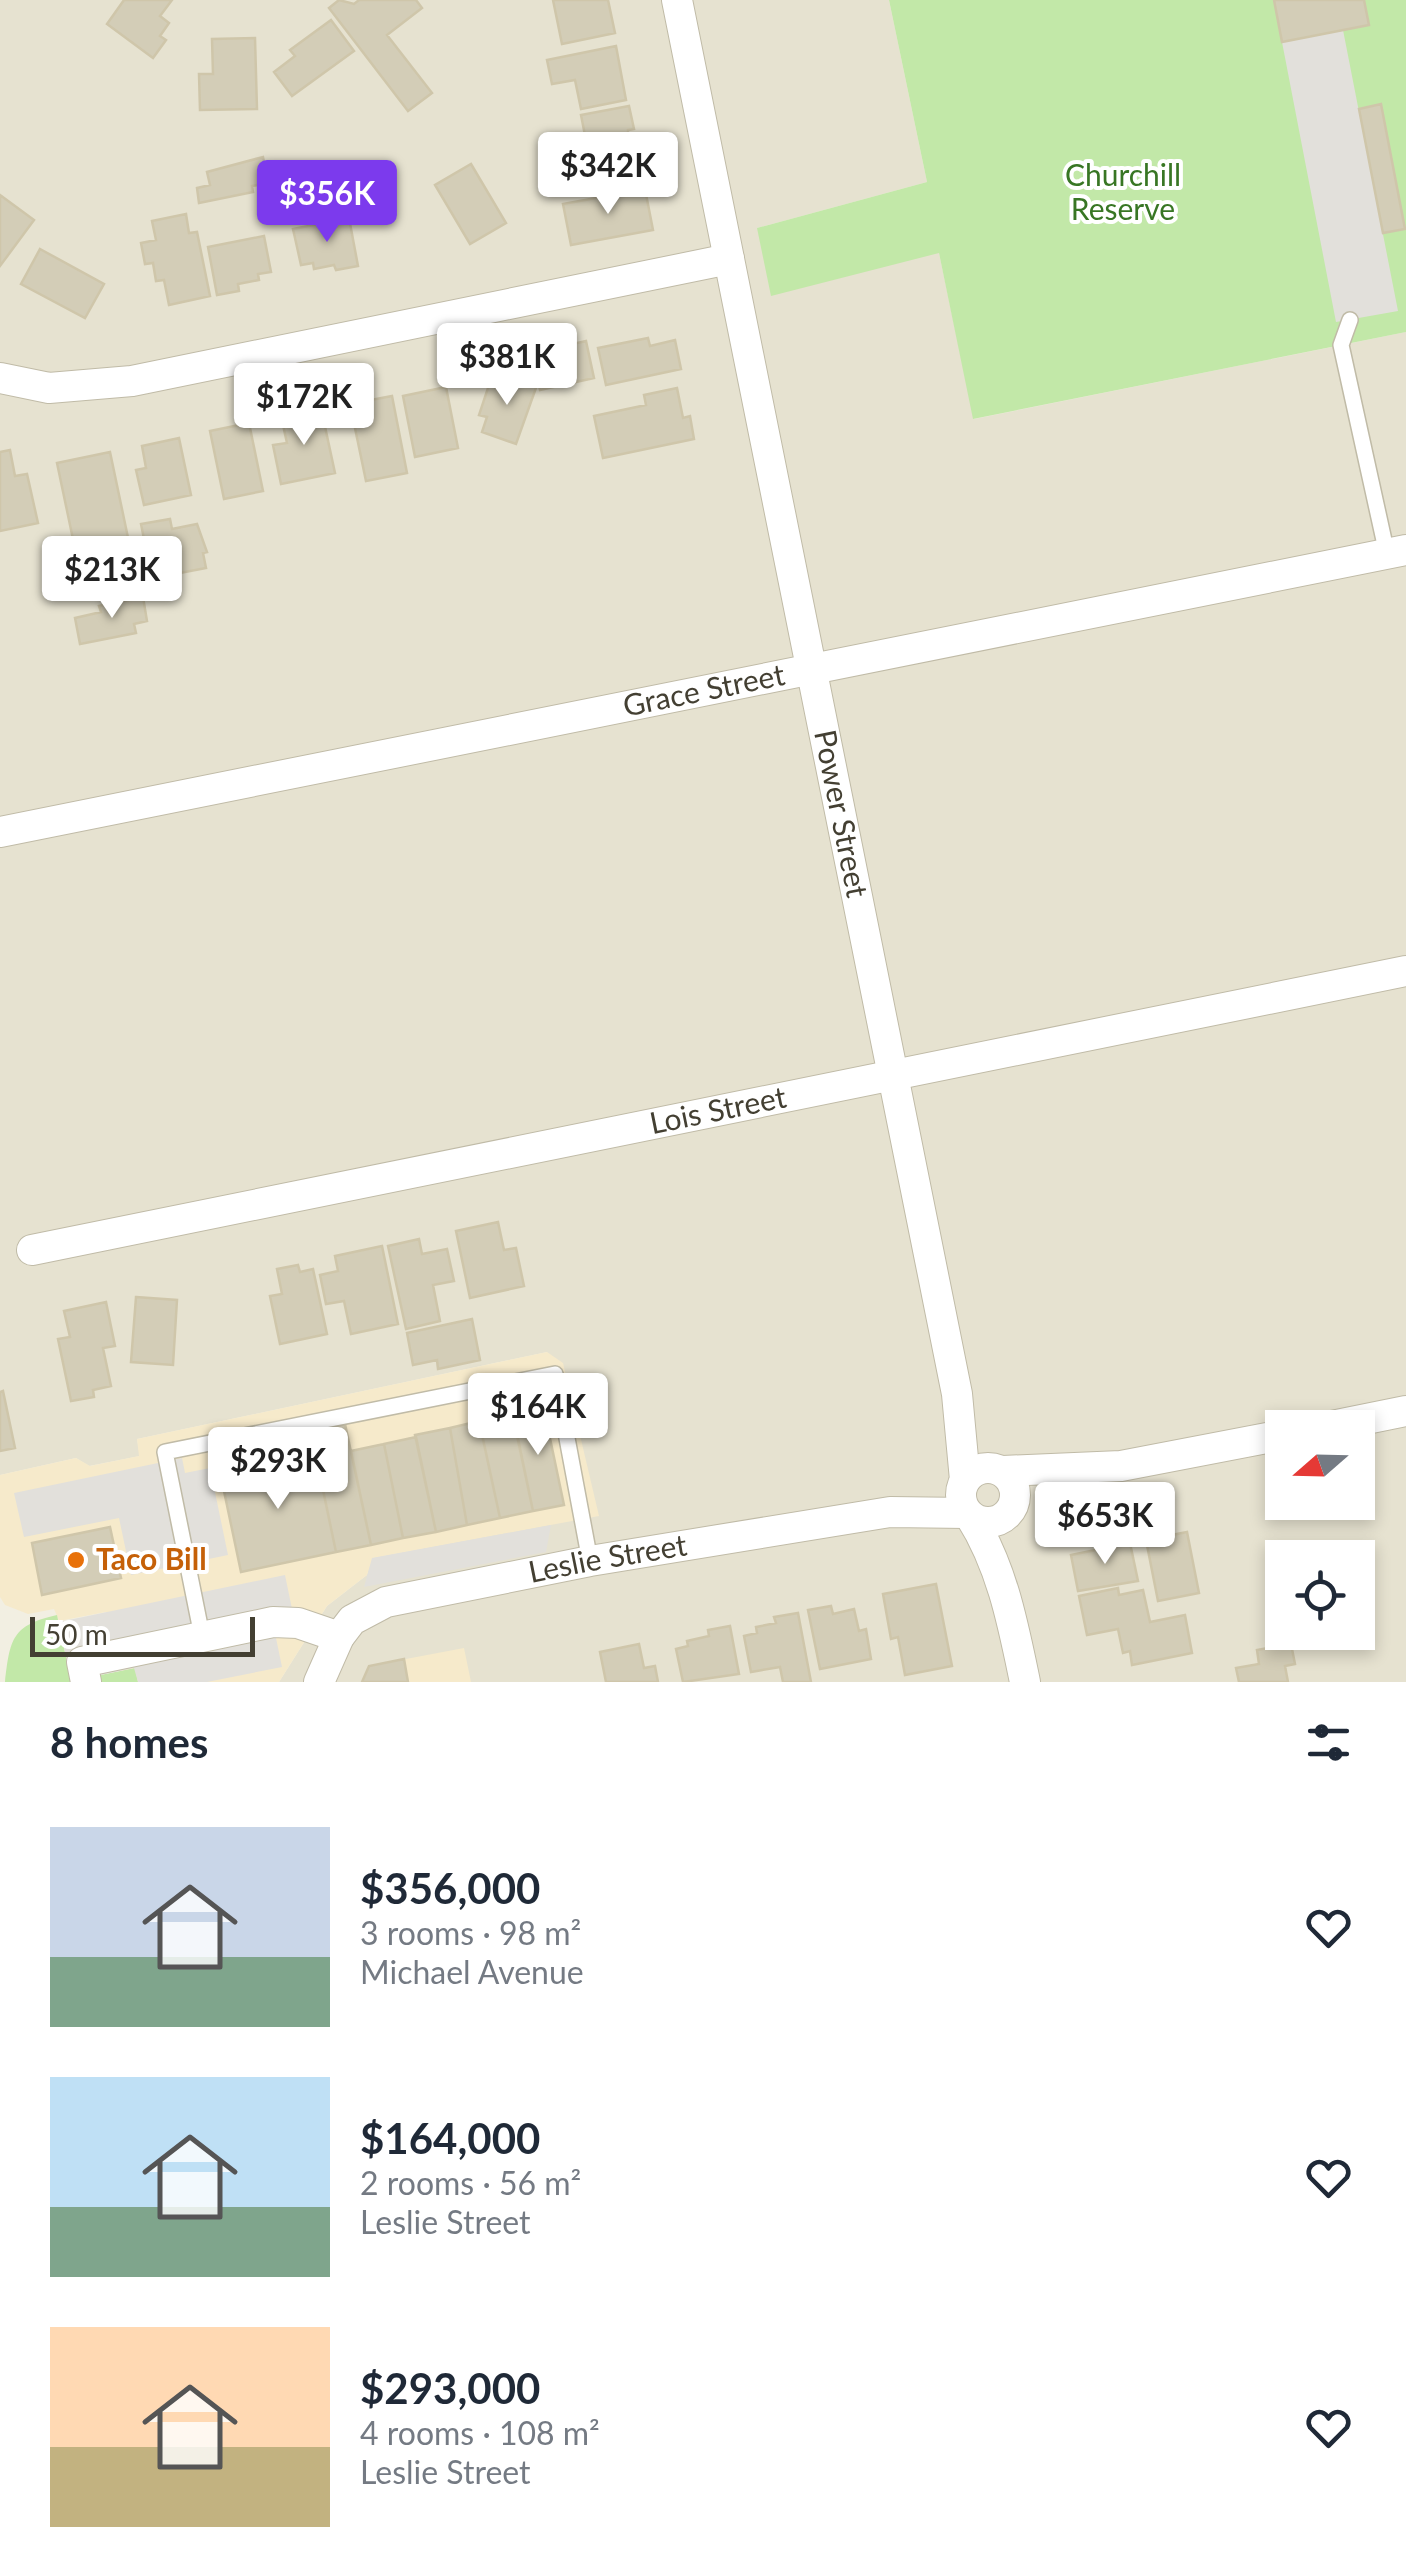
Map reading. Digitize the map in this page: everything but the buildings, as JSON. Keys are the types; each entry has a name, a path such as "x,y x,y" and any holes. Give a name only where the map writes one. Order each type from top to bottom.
{"street":[{"name":"Power Street","path":"676,0 957,1394 966,1498 1010,1606 1025,1682"},
{"path":"0,378 49,388 132,381 729,259"},
{"name":"Grace Street","path":"0,832 1397,552"},
{"name":"Lois Street","path":"32,1250 1406,971"},
{"name":"Power Street","path":"957,1394 987,1456 1002,1471"},
{"path":"1375,1418 1406,1412"},
{"path":"1122,1466 1011,1510 995,1522 966,1498 977,1469 1122,1466 1265,1438"},
{"path":"1002,1471 1014,1485 1011,1510"},
{"name":"Leslie Street","path":"319,1682 339,1636 352,1620 386,1602 590,1561 966,1498"},
{"name":"Power Street","path":"1010,1606 1011,1510"},
{"path":"86,1682 82,1662 202,1636 285,1622 339,1636"}],"lane":[{"path":"1350,320 1342,345 1397,552"},
{"path":"202,1636 165,1452 555,1374 590,1561"}],"shaded area":[{"path":"0,0 889,0 927,182 757,228 939,253 974,419 1406,332 1406,1682 279,1682 327,1606 367,1575 372,1558 598,1515 547,1352 137,1439 140,1456 89,1466 76,1458 0,1475"},
{"path":"1343,30 1398,311 1336,322 1282,42"},
{"path":"547,1352 563,1363 599,1516 373,1558 367,1575 327,1606 279,1682 122,1682 106,1612 59,1621 54,1609 28,1614 5,1605 0,1597 0,1475 76,1458 90,1466 139,1456 137,1439"},
{"path":"182,1458 185,1473 210,1468 228,1555 131,1575 119,1518 24,1537 14,1493"},
{"path":"551,1525 546,1552 364,1587 372,1558"},
{"path":"285,1575 297,1633 276,1638 282,1667 207,1682 138,1682 134,1668 71,1681 59,1622"},
{"path":"464,1648 471,1682 362,1682 369,1666"}],"green space":[{"name":"Churchill Reserve","path":"889,0 1406,0 1406,332 973,419 939,253 771,296 757,228 927,182"},
{"path":"57,1615 71,1681 135,1668 138,1682 5,1682 16,1636 31,1624"}],"place":[{"name":"Taco Bill","path":"76,1560"}]}
